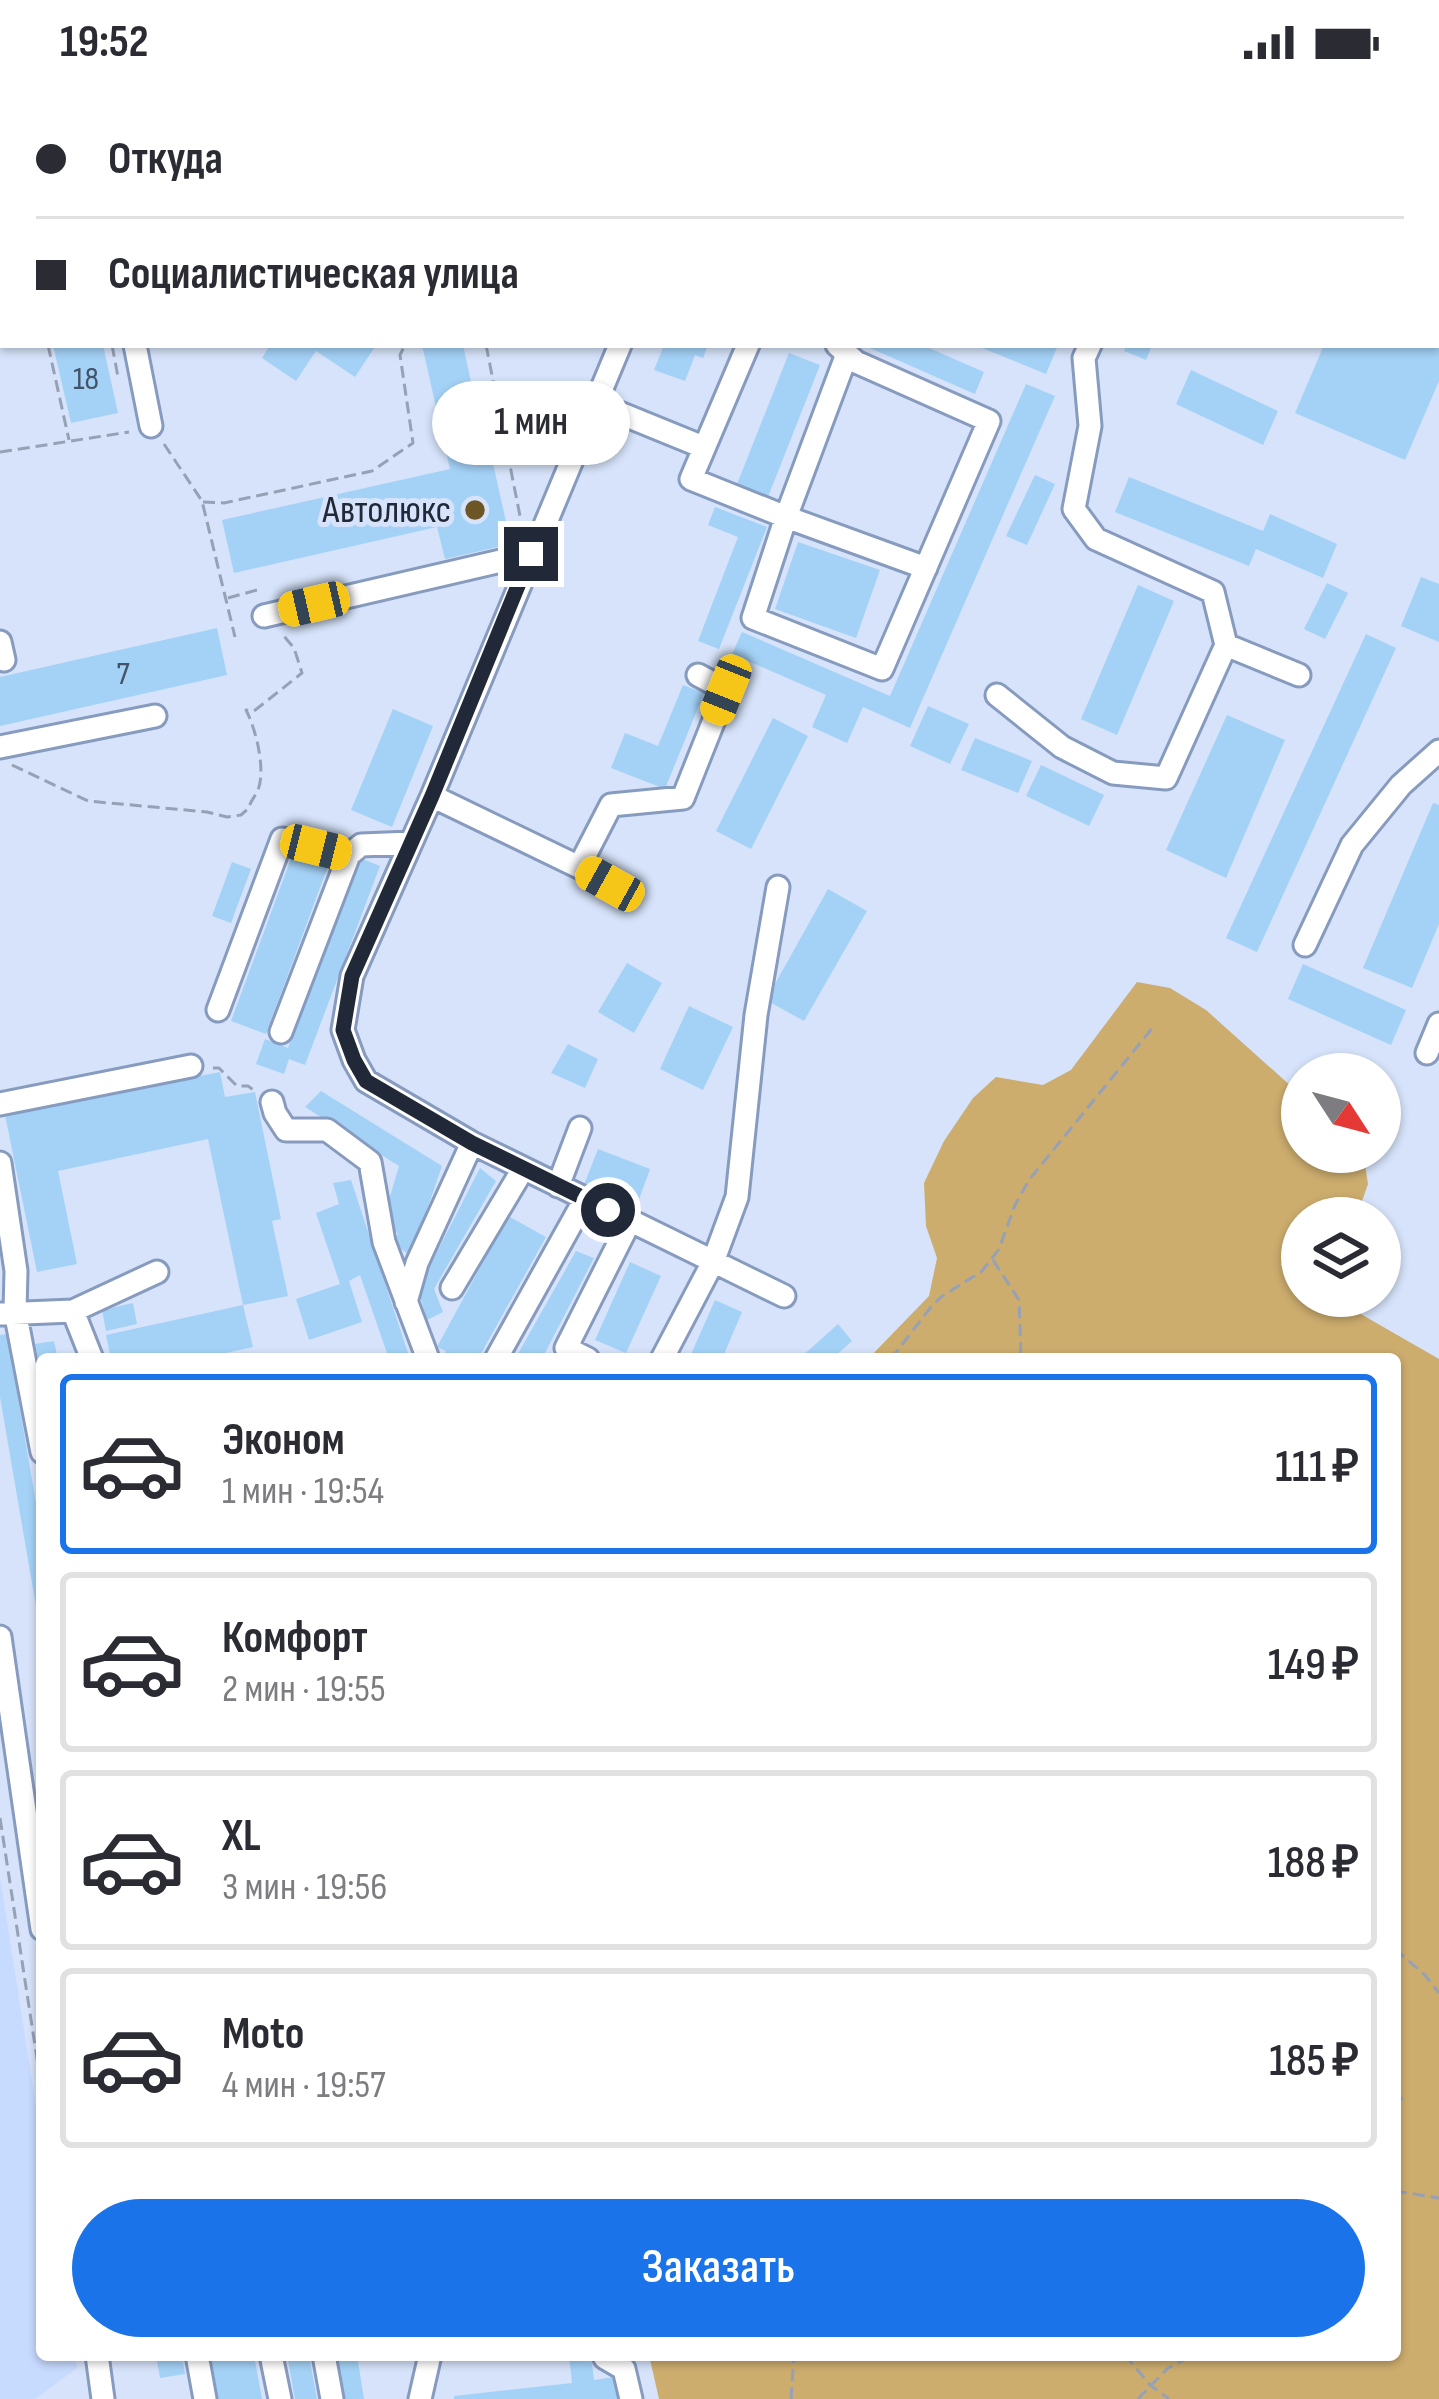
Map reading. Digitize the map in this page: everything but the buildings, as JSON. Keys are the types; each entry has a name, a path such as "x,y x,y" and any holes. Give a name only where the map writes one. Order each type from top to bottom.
{"street":[{"path":"136,348 151,426"},
{"path":"619,348 352,976 343,1030 366,1081 472,1143 784,1296"},
{"path":"747,348 691,479 926,568"},
{"path":"997,694 1062,747 1096,764 1113,772 1166,778 1226,645 1213,592 1096,539 1074,509 1090,426 1084,358 1089,348"},
{"path":"842,350 856,362 989,421 882,669 753,618 786,517 842,350"},
{"path":"595,403 703,447"},
{"path":"270,614 531,554"},
{"path":"1226,645 1299,675"},
{"path":"579,867 611,805 682,798 726,690 698,675"},
{"path":"0,747 155,716"},
{"path":"1305,945 1352,844 1401,785 1439,752"},
{"path":"432,796 610,884"},
{"path":"218,1010 282,839 349,855"},
{"path":"281,1032 349,855 361,845 412,843"},
{"path":"665,1353 713,1262 737,1197 756,1015 778,886"},
{"path":"1427,1053 1439,1024"},
{"path":"0,1104 191,1066"},
{"path":"272,1102 286,1130 327,1130 370,1162 385,1242 426,1353"},
{"path":"558,1186 580,1128"},
{"path":"406,1302 417,1263 472,1143"},
{"path":"0,1162 16,1270 8,1313 36,1427"},
{"path":"452,1288 523,1169"},
{"path":"499,1353 585,1199"},
{"path":"576,1353 566,1348 630,1221"},
{"path":"8,1313 73,1311 157,1272"},
{"path":"73,1311 90,1353"},
{"path":"0,1637 36,1887"},
{"path":"99,2361 103,2399"},
{"path":"198,2361 205,2399"},
{"path":"272,2361 280,2399"},
{"path":"325,2361 332,2399"},
{"path":"420,2399 429,2361"},
{"path":"610,2361 624,2369 631,2399"}],"path":[{"path":"49,348 69,442"},
{"path":"202,502 224,503 372,471 413,443 400,355 404,348"},
{"path":"487,348 523,529"},
{"path":"0,452 151,426 202,502 235,637"},
{"path":"226,599 257,590"},
{"path":"0,760 88,801 241,815 258,790 260,761 246,710 254,711 302,673 294,648 270,614"},
{"path":"896,1353 931,1307 992,1258 1029,1180 1154,1026"},
{"path":"191,1066 219,1068 236,1086 248,1086 272,1102"},
{"path":"992,1258 1019,1300 1022,1353"},
{"path":"0,1818 36,2052"},
{"path":"1401,1954 1439,1993"},
{"path":"1401,2192 1439,2198"},
{"path":"790,2399 793,2361"},
{"path":"1130,2361 1169,2399"},
{"path":"1138,2399 1168,2368 1182,2361"}],"shaded area":[{"path":"1137,982 1170,988 1206,1010 1281,1077 1281,1173 1366,1173 1363,1197 1281,1197 1281,1317 1366,1317 1439,1359 1439,2399 659,2399 650,2361 1401,2361 1401,1353 874,1353 929,1296 937,1258 926,1226 924,1183 944,1141 973,1098 996,1077 1043,1085 1071,1070"},
{"path":"0,1877 36,2107 36,2361 76,2361 77,2368 35,2399 0,2399"}],"place":[{"name":"Автолюкс","path":"475,510"}],"route":[{"path":"531,554 352,976 343,1030 366,1081 472,1143 608,1210"}]}
